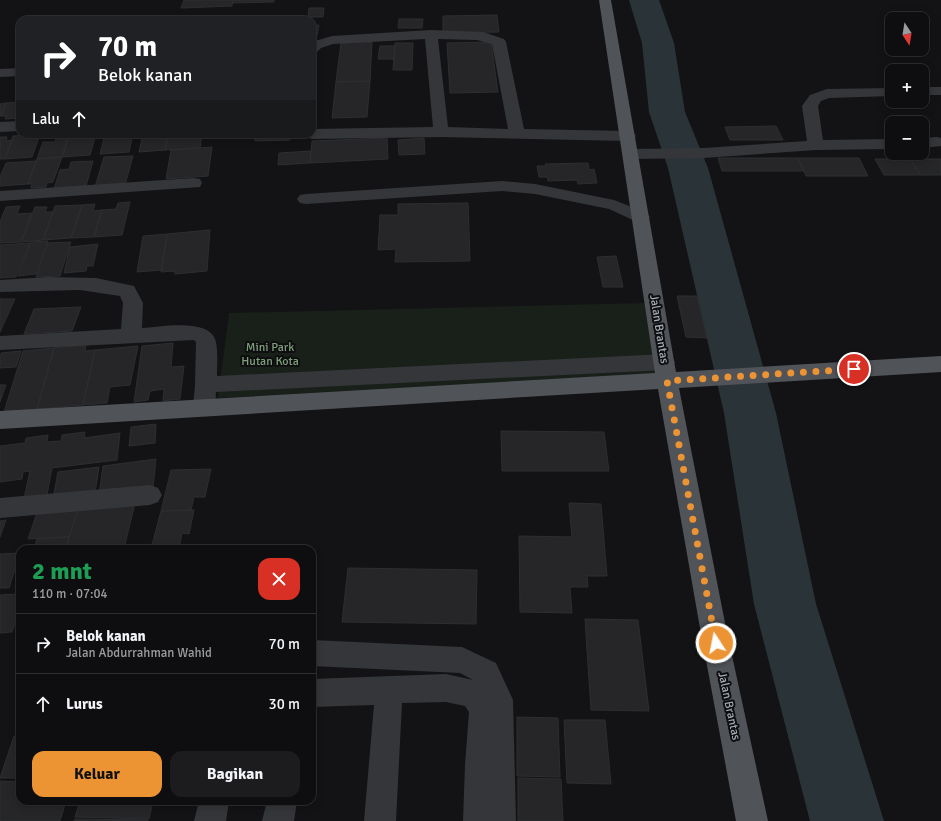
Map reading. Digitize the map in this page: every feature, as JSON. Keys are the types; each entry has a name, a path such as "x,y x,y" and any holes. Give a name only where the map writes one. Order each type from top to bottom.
{"main road":[{"name":"Jalan Brantas","path":"605,0 630,145 666,372 713,628 752,821"},
{"path":"0,420 204,407 666,372 700,379 941,364"}],"street":[{"path":"316,45 332,40 431,34 494,38 499,42 517,132"},
{"path":"431,34 441,132"},
{"path":"0,73 16,72"},
{"path":"929,91 941,91"},
{"path":"816,145 810,106 815,98 827,94 885,92"},
{"path":"0,127 16,126"},
{"path":"316,134 517,132 630,145 661,154 704,153 816,145 885,144"},
{"path":"0,196 194,183"},
{"path":"306,199 502,186 535,189 614,205 641,216"},
{"path":"0,286 61,283 111,286 127,290 133,303 130,335"},
{"path":"0,343 191,332 201,335 206,341 206,385 204,407"},
{"path":"206,385 666,372"},
{"path":"0,508 150,495"},
{"path":"316,653 462,660 486,672 499,700 490,764 479,821"},
{"path":"316,693 446,688 474,694 484,709 490,764 500,821"},
{"path":"380,821 389,690"},
{"path":"210,821 213,805"},
{"path":"278,821 281,805"}],"green space":[{"name":"Mini Park Hutan Kota","path":"646,303 658,374 218,398 229,313"}],"building":[{"path":"184,0 233,0 232,6 181,8"},
{"path":"233,0 274,0 274,2 233,3"},
{"path":"309,8 324,8 323,17 308,16"},
{"path":"497,15 499,32 443,33 443,16"},
{"path":"399,19 423,19 422,28 398,28"},
{"path":"316,25 319,25 317,36"},
{"path":"372,42 370,81 336,82 341,43"},
{"path":"491,42 498,92 450,93 447,43"},
{"path":"395,43 413,43 412,70 393,70"},
{"path":"380,46 395,46 394,59 378,59"},
{"path":"370,81 367,117 332,118 336,82"},
{"path":"16,102 16,118 5,119 6,116 1,116 6,103"},
{"path":"6,103 1,116 0,116 0,104"},
{"path":"776,126 783,140 730,140 725,127"},
{"path":"13,136 16,136 16,138 39,138 32,157 5,159"},
{"path":"0,137 7,137 6,141 12,140 5,159 0,159"},
{"path":"56,138 68,138 62,157 37,159 43,142 55,142"},
{"path":"68,138 95,138 90,155 62,157"},
{"path":"104,138 132,138 129,152 100,154"},
{"path":"142,138 167,138 165,150 139,152"},
{"path":"167,138 201,138 200,148 165,150"},
{"path":"255,138 290,138 290,140 255,141"},
{"path":"387,138 388,159 310,163 312,141"},
{"path":"424,138 425,154 399,155 398,140"},
{"path":"212,147 208,176 166,179 171,150"},
{"path":"311,151 310,163 278,165 279,153"},
{"path":"133,156 125,185 95,187 104,157"},
{"path":"62,157 53,182 47,183 46,187 31,188 32,184 28,184 37,159"},
{"path":"718,158 798,158 804,171 722,171"},
{"path":"798,158 859,158 868,176 806,176"},
{"path":"875,159 911,160 920,175 884,175"},
{"path":"941,159 941,175 920,175 911,160"},
{"path":"36,161 28,184 0,186 0,177 6,163"},
{"path":"93,161 86,186 54,189 60,170 69,169 71,162"},
{"path":"588,163 589,170 594,169 597,183 578,184 577,180 548,181 547,177 539,177 537,166 546,166 545,164"},
{"path":"130,202 122,235 94,237 102,210 116,209 118,203"},
{"path":"468,203 470,261 395,262 396,249 378,250 380,215 398,215 398,204"},
{"path":"95,204 93,211 102,210 94,237 71,238 82,205"},
{"path":"82,205 71,238 43,240 55,206"},
{"path":"20,206 17,214 32,213 21,242 0,243 0,222 6,207"},
{"path":"35,207 47,207 45,212 53,212 43,240 21,242"},
{"path":"210,230 207,271 175,274 175,271 161,272 167,234"},
{"path":"167,234 162,270 137,272 143,236"},
{"path":"48,241 36,274 18,276 31,242"},
{"path":"71,242 60,276 36,277 48,243"},
{"path":"30,243 16,277 0,278 0,245"},
{"path":"98,244 93,266 87,266 86,271 64,273 70,247"},
{"path":"616,256 623,287 603,287 597,257"},
{"path":"677,296 697,296 707,338 686,337"},
{"path":"0,299 15,299 0,332"},
{"path":"81,307 72,331 24,334 34,309"},
{"path":"173,343 171,367 184,366 180,399 163,401 164,389 150,391 148,400 134,402 142,346"},
{"path":"86,345 85,351 95,350 83,405 37,409 54,348"},
{"path":"138,346 130,385 110,387 107,403 83,405 95,350"},
{"path":"54,348 37,409 4,412 23,351"},
{"path":"21,351 16,367 0,368 1,353"},
{"path":"0,385 6,385 0,402"},
{"path":"156,424 155,443 129,446 131,427"},
{"path":"501,431 604,432 609,471 502,471"},
{"path":"85,432 84,438 120,433 117,460 52,468 46,500 23,503 30,471 23,472 22,479 0,482 0,446 25,443 26,438 48,435 47,442 61,441 62,435"},
{"path":"156,459 153,488 99,495 103,466"},
{"path":"99,467 95,493 53,499 58,472"},
{"path":"211,469 205,497 194,497 191,510 161,511 171,470"},
{"path":"135,503 125,545 67,545 79,505"},
{"path":"569,503 601,504 607,576 587,576 588,587 570,587 572,613 520,612 519,536 572,537"},
{"path":"79,505 69,537 28,539 39,507"},
{"path":"194,510 189,534 182,533 180,545 152,545 161,511"},
{"path":"6,520 0,537 0,521"},
{"path":"69,537 67,545 35,545 37,539"},
{"path":"16,553 16,566 9,588 0,588 0,554"},
{"path":"348,568 477,570 476,624 342,622"},
{"path":"16,594 16,620 12,632 0,633 0,595"},
{"path":"585,619 638,620 649,711 591,710"},
{"path":"517,717 558,718 560,777 517,776"},
{"path":"564,720 605,720 611,784 567,783"},
{"path":"14,736 16,736 16,778 0,778"},
{"path":"518,778 561,779 563,821 518,821"},
{"path":"0,781 16,782 16,805 65,805 60,821 0,821"},
{"path":"79,805 152,805 149,819 75,817"},
{"path":"75,819 148,820 148,821 74,821"}],"waterway":[{"path":"644,0 658,43 667,112 688,168 750,413 785,604 847,821"}],"route":[{"path":"716,643 667,381 854,369"}]}
